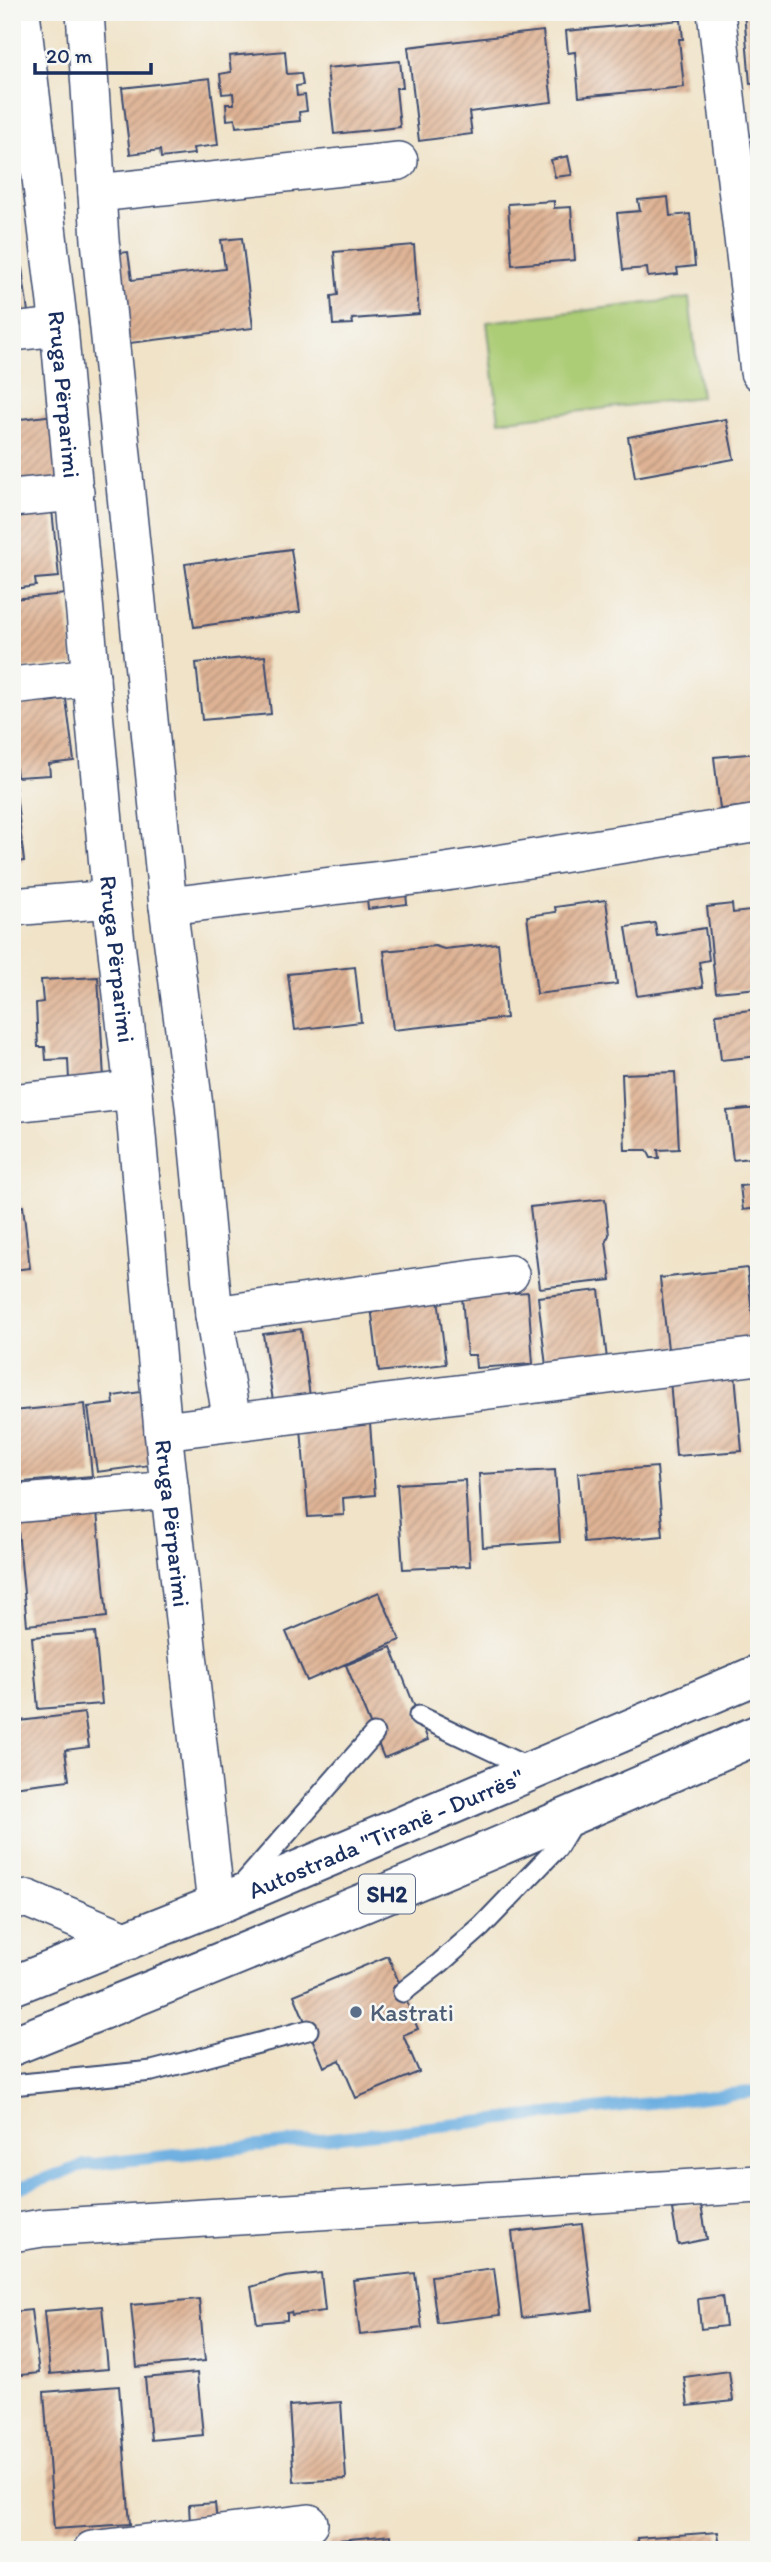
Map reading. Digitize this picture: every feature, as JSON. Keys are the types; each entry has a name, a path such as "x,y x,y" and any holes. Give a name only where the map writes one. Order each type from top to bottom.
{"highway":[{"name":"Autostrada \"Tiranë - Durrës\"","path":"12,1986 222,1902 759,1674"},
{"name":"SH2","path":"12,2046 247,1952 577,1814 759,1734"}],"street":[{"name":"Rruga Përparimi","path":"21,12 59,327 111,899 133,1090 163,1431 222,1902"},
{"name":"Rruga Përparimi","path":"85,12 97,193 168,906 194,1106 214,1315 232,1422"},
{"path":"716,12 744,115 759,372"},
{"path":"97,193 399,161"},
{"path":"12,332 59,327"},
{"path":"12,498 75,492"},
{"path":"12,686 91,677"},
{"path":"168,906 439,873 759,823"},
{"path":"12,907 111,899"},
{"path":"12,1103 133,1090"},
{"path":"214,1315 510,1274"},
{"path":"163,1431 759,1356"},
{"path":"12,1504 170,1490"},
{"path":"12,1901 27,1899 128,1941"},
{"path":"12,2233 42,2228 759,2184"},
{"path":"92,2550 309,2523"}],"lane":[{"path":"419,1716 534,1770"},
{"path":"222,1902 374,1734"},
{"path":"403,1992 482,1926 558,1848 577,1814"},
{"path":"12,2085 152,2071 308,2030"}],"green space":[{"path":"689,298 701,397 499,421 487,322"}],"building":[{"path":"744,12 759,12 759,83 750,84"},
{"path":"681,20 683,39 679,39 684,87 579,97 575,52 568,53 566,31"},
{"path":"543,31 552,102 469,112 472,134 419,141 408,47"},
{"path":"285,51 287,74 301,73 303,85 296,86 297,96 305,95 307,111 299,112 300,121 236,127 235,119 227,120 226,104 234,104 233,93 222,94 220,74 231,72 229,56"},
{"path":"400,61 403,88 396,88 400,127 334,134 327,68"},
{"path":"210,78 218,145 193,148 194,154 161,158 160,150 130,154 122,88"},
{"path":"568,156 572,175 555,177 551,160"},
{"path":"668,197 670,216 690,214 695,266 677,268 678,274 648,277 647,268 623,270 617,213 640,211 638,200"},
{"path":"554,201 554,208 571,207 575,260 512,265 508,204"},
{"path":"242,238 253,328 122,344 111,254 128,252 132,280 225,269 221,240"},
{"path":"414,245 419,314 352,319 353,324 333,325 331,296 338,295 334,252"},
{"path":"19,246 28,312 12,314 12,247"},
{"path":"55,415 63,486 12,492 12,420"},
{"path":"726,419 734,459 635,477 628,437"},
{"path":"52,510 59,577 35,579 36,586 14,589 12,514"},
{"path":"291,549 300,612 194,627 185,564"},
{"path":"66,594 73,664 12,670 12,599"},
{"path":"265,656 271,714 202,720 196,663"},
{"path":"46,695 47,702 66,699 74,761 49,764 50,775 17,777 16,768 12,769 12,708 18,708 16,698"},
{"path":"759,753 759,805 720,809 714,757"},
{"path":"15,785 24,861 12,863 12,786"},
{"path":"405,883 407,904 368,909 366,888"},
{"path":"606,900 617,984 537,994 527,916 556,912 555,907"},
{"path":"732,904 733,913 759,910 759,988 716,992 707,907"},
{"path":"655,923 657,936 705,928 709,960 699,962 703,987 637,996 626,927"},
{"path":"498,943 506,1018 393,1030 384,951 435,946 444,949"},
{"path":"355,967 361,1022 295,1030 288,974"},
{"path":"98,977 104,1078 69,1080 68,1059 46,1060 45,1047 38,1047 36,1003 43,1002 41,980"},
{"path":"759,1009 759,1056 721,1060 716,1014"},
{"path":"675,1072 679,1149 658,1150 659,1158 651,1158 647,1150 625,1150 622,1074"},
{"path":"759,1108 759,1157 733,1160 727,1111"},
{"path":"759,1184 759,1208 743,1210 740,1186"},
{"path":"605,1199 609,1235 606,1241 611,1280 540,1288 530,1207"},
{"path":"23,1206 30,1268 12,1270 12,1207"},
{"path":"747,1268 755,1339 668,1349 660,1278"},
{"path":"437,1290 446,1364 379,1372 370,1298"},
{"path":"599,1290 608,1368 547,1375 538,1297"},
{"path":"528,1292 533,1364 476,1368 475,1355 467,1355 462,1297"},
{"path":"301,1329 311,1404 274,1408 263,1334"},
{"path":"735,1374 742,1451 676,1456 670,1379"},
{"path":"148,1391 158,1464 97,1472 88,1407 114,1404 113,1396"},
{"path":"85,1404 92,1476 12,1483 12,1411"},
{"path":"370,1423 375,1495 343,1498 344,1515 308,1517 301,1428"},
{"path":"657,1467 663,1536 584,1543 578,1473"},
{"path":"555,1470 560,1542 483,1547 479,1474"},
{"path":"465,1480 470,1566 403,1569 397,1484"},
{"path":"97,1512 107,1617 27,1625 17,1519"},
{"path":"379,1592 400,1640 307,1681 286,1632"},
{"path":"95,1632 102,1704 38,1709 32,1637"},
{"path":"391,1647 428,1740 384,1758 346,1665"},
{"path":"84,1713 89,1747 65,1750 69,1780 12,1787 12,1722"},
{"name":"Kastrati","path":"388,1956 418,2029 403,2035 419,2072 356,2098 340,2060 324,2067 294,1995"},
{"path":"701,2205 707,2239 678,2245 672,2209"},
{"path":"582,2224 593,2310 522,2318 512,2232"},
{"path":"494,2268 500,2315 437,2323 431,2276"},
{"path":"321,2273 325,2311 292,2315 291,2312 287,2313 287,2320 257,2323 251,2287 285,2277"},
{"path":"415,2273 422,2328 360,2335 353,2280"},
{"path":"722,2296 726,2326 701,2329 698,2299"},
{"path":"199,2299 205,2361 137,2367 131,2305"},
{"path":"102,2306 108,2369 50,2374 44,2311"},
{"path":"31,2310 39,2373 12,2376 12,2312"},
{"path":"729,2371 733,2401 688,2406 684,2377"},
{"path":"197,2373 203,2435 151,2440 145,2378"},
{"path":"119,2386 130,2524 54,2529 44,2392"},
{"path":"341,2402 346,2479 294,2482 289,2406"},
{"path":"215,2503 217,2522 190,2524 189,2505"},
{"path":"718,2532 720,2550 638,2550 637,2538"},
{"path":"391,2535 392,2550 330,2550 329,2541"}],"waterway":[{"path":"12,2190 85,2165 759,2091"}],"place":[{"name":"Kastrati","path":"356,2012"}]}
